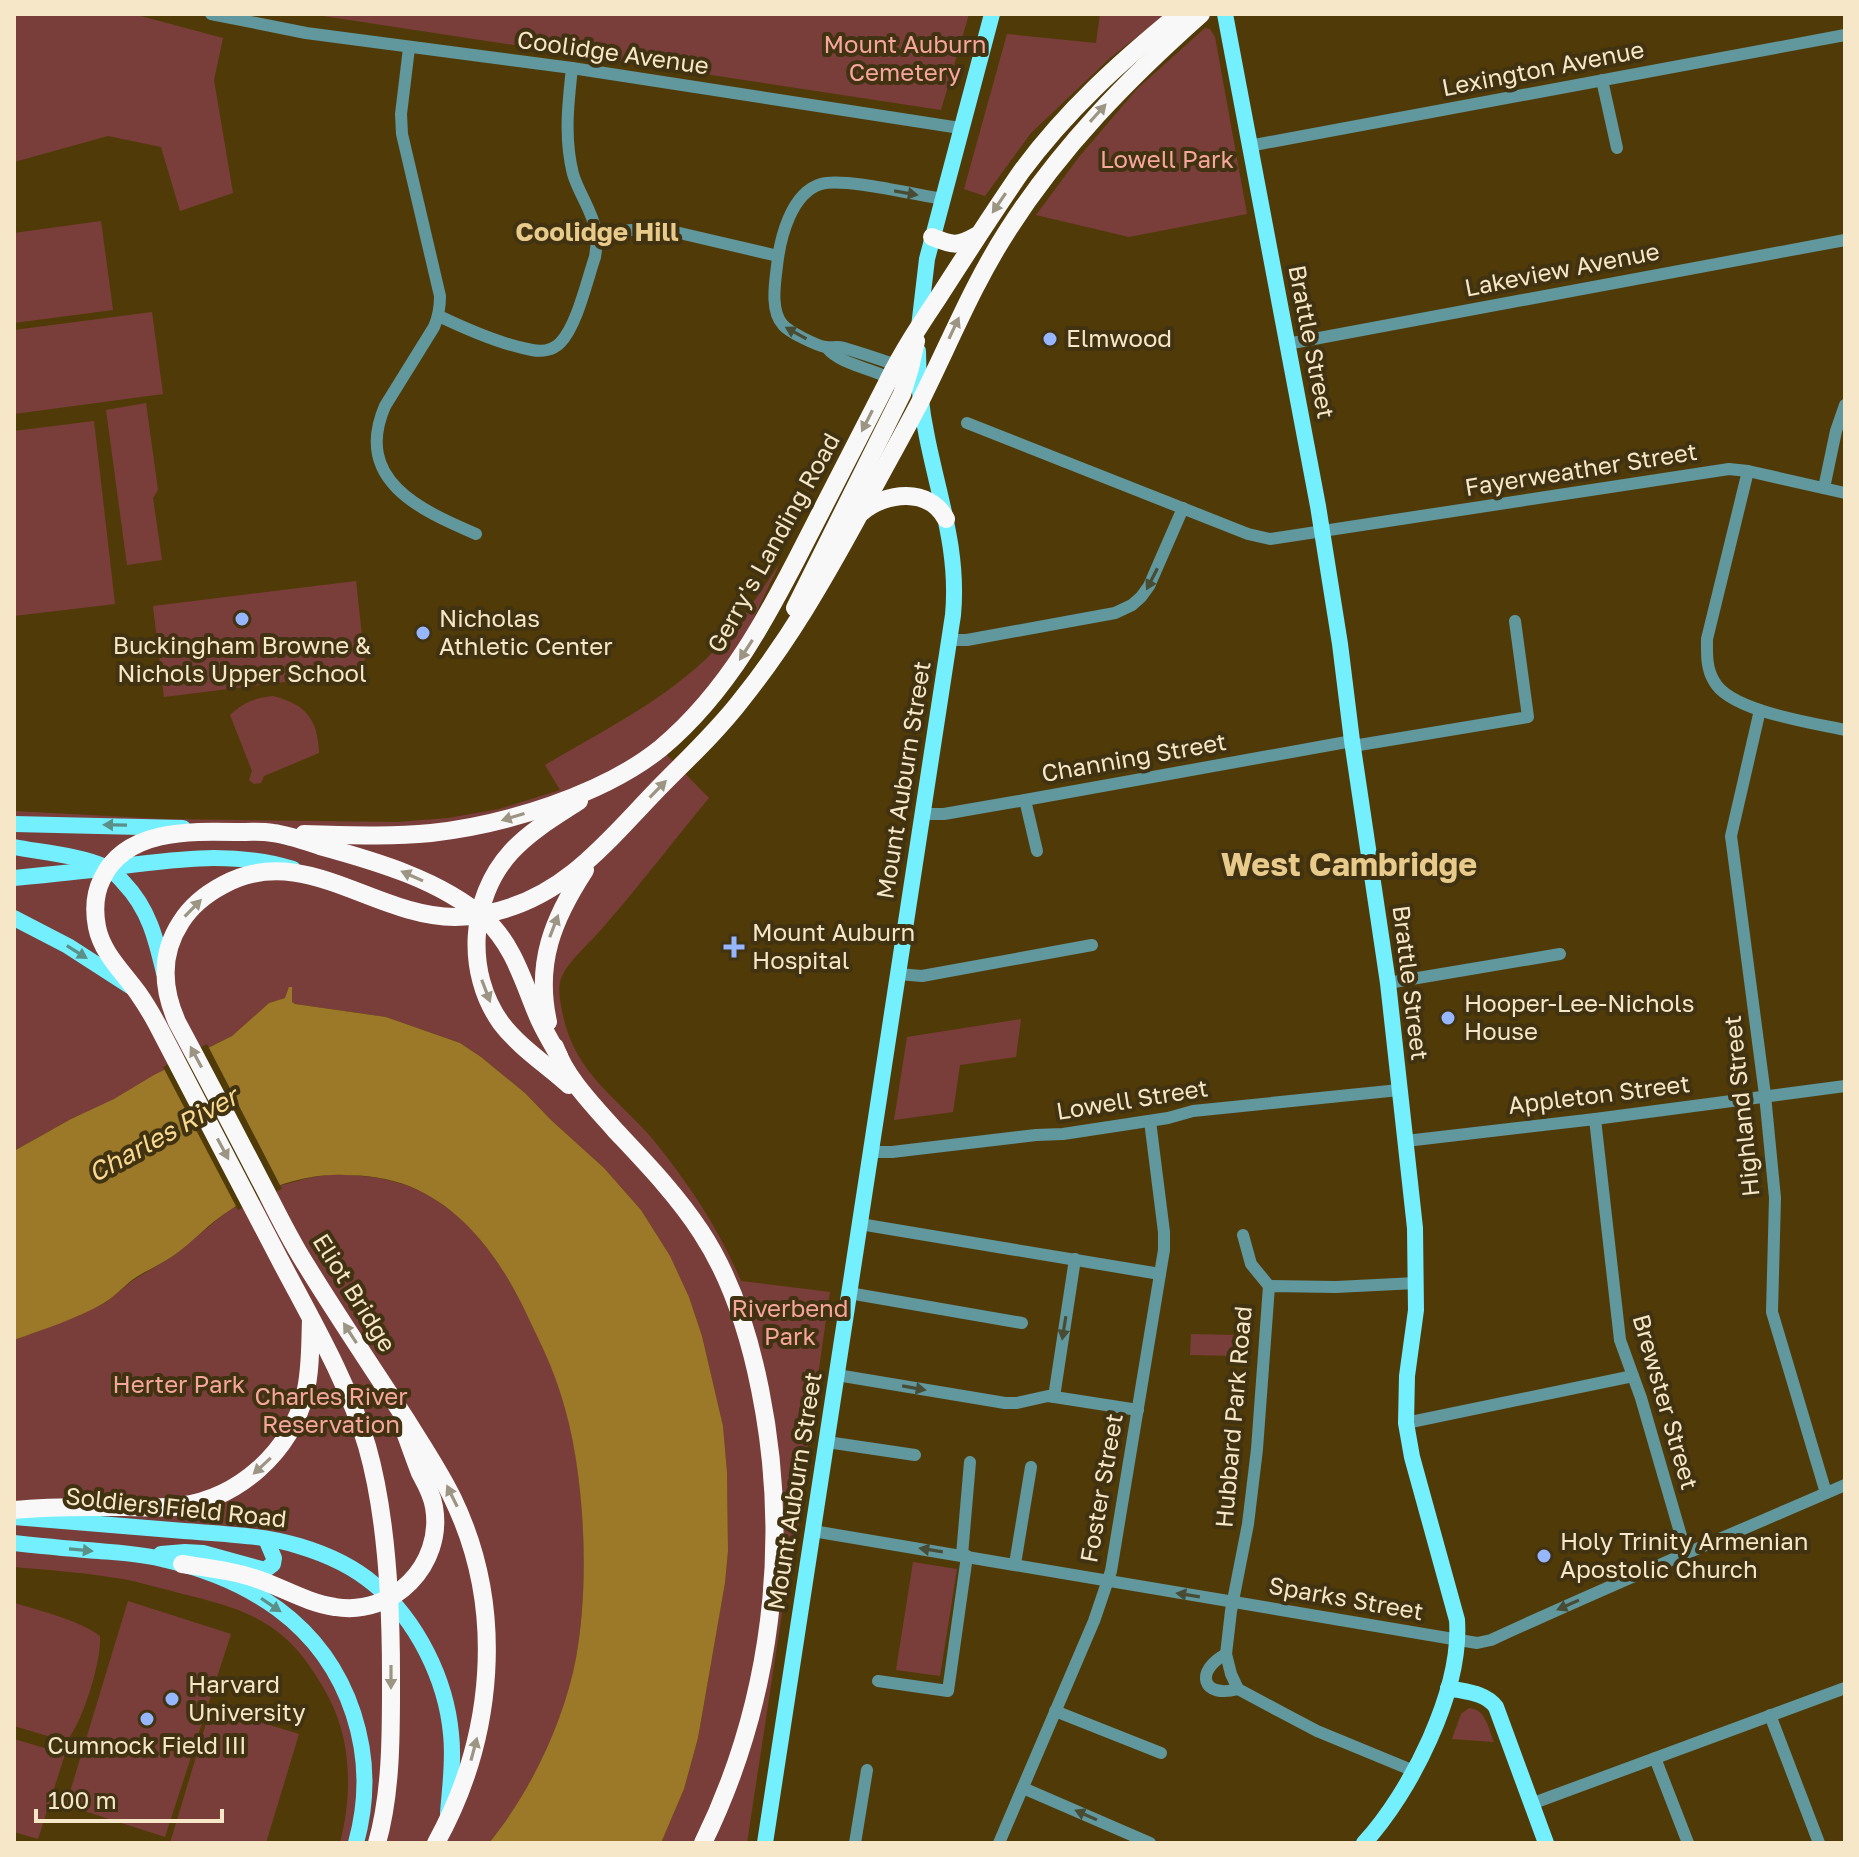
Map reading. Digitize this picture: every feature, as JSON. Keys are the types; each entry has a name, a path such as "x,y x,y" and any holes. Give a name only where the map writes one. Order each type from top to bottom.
{"highway":[{"name":"Gerry's Landing Road","path":"273,833 383,835 454,830 512,818 611,779 643,761 668,741 707,702 735,666 776,599 892,372 978,235 1027,164 1062,121 1122,61 1179,14"},
{"path":"165,978 169,950 178,927 195,905 215,890 247,874 267,870 296,872 418,912 448,917 480,915 517,905 547,891 604,845 721,724 803,615 921,399 984,269 1033,193 1104,106 1142,66 1201,14"},
{"path":"932,237 955,245 978,235"},
{"path":"751,688 787,624 902,394 919,328"},
{"path":"857,518 875,502 900,496 932,502 941,509 946,519"},
{"path":"595,1107 509,1032 494,1011 484,988 477,950 484,897 511,852 611,779"},
{"path":"169,1026 109,956 98,930 96,912 100,883 108,868 122,854 145,841 178,834 273,833 395,869 448,894 480,915 498,934 512,954 540,1021 559,1056 595,1107 675,1196 699,1229 732,1293 747,1335 766,1424 775,1524 769,1625 757,1691 727,1789 703,1843"},
{"path":"559,1056 545,1005 543,981 548,947 553,927 568,897 604,845"},
{"name":"Eliot Bridge","path":"165,978 169,1026 276,1230 369,1452 383,1534 389,1599 391,1679 389,1747 377,1843"},
{"name":"Eliot Bridge","path":"276,1230 308,1270 437,1469 458,1510 477,1564 486,1613 487,1654 482,1713 468,1769 447,1822"},
{"path":"14,1510 179,1506 210,1499 241,1483 275,1452 296,1419 307,1379 311,1317"},
{"path":"182,1564 244,1575 333,1607 360,1608 389,1599 409,1585 424,1566 436,1521 430,1492 393,1399"},
{"name":"Soldiers Field Road","path":"436,1843 447,1822"}],"main road":[{"name":"Mount Auburn Street","path":"765,1843 954,605 953,554 921,399 918,365 923,281 960,128 992,14"},
{"name":"Brattle Street","path":"1225,14 1322,531 1340,644 1388,983 1415,1228 1415,1319 1406,1390 1406,1423 1412,1457 1457,1620 1458,1641 1448,1688 1427,1743 1383,1823 1364,1843"},
{"path":"14,824 151,826 220,832"},
{"path":"14,847 108,868 129,888 146,913 165,978"},
{"path":"14,878 177,859 228,858 279,865 321,878"},
{"path":"14,918 68,946 136,990"},
{"name":"Soldiers Field Road","path":"14,1517 266,1539 305,1548 333,1559 367,1579 407,1621 435,1670 445,1698 452,1744 447,1822"},
{"path":"148,1556 203,1553 265,1570 273,1564 274,1558 266,1539"},
{"name":"Soldiers Field Road","path":"14,1543 148,1556 182,1564 216,1576 270,1603 299,1627 330,1664 349,1699 362,1744 364,1801 356,1843"},
{"path":"1448,1688 1475,1693 1493,1702 1546,1843"}],"street":[{"name":"Coolidge Avenue","path":"211,14 293,31 572,68 960,128"},
{"name":"Lexington Avenue","path":"1249,146 1845,35"},
{"path":"409,48 401,114 402,134 440,296 439,316 385,406 378,428 379,453 390,482 406,498 445,521 476,534"},
{"path":"439,316 485,336 540,351 557,347 572,325 595,257 596,233 574,176 567,143 572,68"},
{"path":"1602,80 1617,148"},
{"path":"892,372 840,347 827,348 783,326 775,301 778,256 786,227 805,194 822,183 843,182 942,199"},
{"path":"596,233 644,229 671,231 778,256"},
{"name":"Lakeview Avenue","path":"1287,344 1845,240"},
{"path":"1824,488 1845,405"},
{"name":"Fayerweather Street","path":"967,423 1264,539 1729,469 1845,493"},
{"path":"1748,471 1707,639 1707,667 1715,685 1730,698 1760,710 1845,730"},
{"path":"949,640 967,640 1107,615 1126,608 1141,597 1149,586 1183,508"},
{"name":"Channing Street","path":"923,814 944,814 1528,717 1515,621"},
{"name":"Highland Street","path":"1760,710 1731,836 1765,1095 1775,1198 1772,1312 1826,1493"},
{"path":"1025,800 1037,851"},
{"path":"898,974 922,976 1092,945"},
{"path":"1388,983 1560,954"},
{"name":"Appleton Street","path":"1406,1141 1845,1086"},
{"name":"Lowell Street","path":"871,1152 1063,1134 1193,1111 1399,1090"},
{"name":"Brewster Street","path":"1595,1119 1620,1340 1686,1553"},
{"name":"Foster Street","path":"999,1843 1094,1621 1108,1581 1164,1250 1150,1121"},
{"path":"860,1224 1160,1274"},
{"path":"1243,1235 1251,1264 1269,1286"},
{"path":"1054,1397 1075,1259"},
{"name":"Hubbard Park Road","path":"1226,1654 1257,1449 1269,1286 1416,1283"},
{"path":"849,1293 1022,1323"},
{"path":"837,1375 1005,1403 1043,1396 1138,1410"},
{"path":"1406,1423 1633,1376"},
{"path":"827,1442 915,1455"},
{"path":"878,1681 948,1691 964,1556 970,1462"},
{"path":"1015,1564 1031,1467"},
{"name":"Sparks Street","path":"813,1531 1477,1643 1491,1640 1845,1485"},
{"path":"1238,1689 1228,1692 1213,1689 1207,1684 1208,1667 1226,1654 1238,1689 1317,1731 1414,1771"},
{"path":"1531,1804 1845,1688"},
{"path":"1055,1711 1161,1753"},
{"path":"1770,1715 1819,1843"},
{"path":"1655,1758 1688,1843"},
{"path":"855,1843 867,1770"},
{"path":"1023,1788 1150,1843"}],"green space":[{"path":"14,14 133,14 223,38 214,80 233,193 180,211 161,147 108,136 14,162"},
{"name":"Mount Auburn Cemetery","path":"310,14 969,14 941,110"},
{"name":"Lowell Park","path":"1100,14 1166,14 1110,58 1031,133 985,196 964,189 1007,34 1096,43"},
{"name":"Lowell Park","path":"1205,28 1210,29 1215,37 1247,214 1129,237 1036,215 1079,157 1137,89"},
{"path":"101,221 113,310 14,323 14,233"},
{"path":"152,312 163,394 14,414 14,330"},
{"path":"146,403 158,490 153,498 162,560 127,565 106,410"},
{"path":"94,421 115,604 14,616 14,431"},
{"name":"Riverbend Park","path":"780,563 746,634 702,697 655,743 709,798 570,963 562,976 559,994 576,1052 599,1083 641,1126 680,1174 714,1226 741,1281 830,1292 792,1574 787,1580 747,1843 661,1843 684,1789 698,1738 725,1583 728,1551 727,1472 723,1426 702,1336 689,1297 670,1257 641,1210 604,1168 525,1093 460,1043 386,1017 295,1004 292,1002 292,987 285,998 269,1003 232,1036 14,1151 14,811 166,819 397,822 448,818 499,809 560,790 545,765 633,714 695,669 731,631"},
{"path":"356,581 366,672 164,697 153,606"},
{"path":"273,696 294,704 308,715 316,731 319,753 264,776 261,783 254,784 249,780 252,771 230,715 250,701"},
{"path":"1021,1019 1016,1057 960,1065 953,1112 894,1120 907,1037"},
{"name":"Charles River Reservation","path":"328,1175 376,1178 411,1187 441,1203 473,1231 499,1264 521,1301 563,1398 576,1460 583,1527 583,1595 576,1658 564,1706 544,1755 518,1802 489,1843 340,1843 347,1807 348,1770 343,1734 337,1717 325,1691 303,1658 283,1636 259,1620 223,1605 130,1581 14,1567 14,1340 105,1303 133,1280 172,1257 229,1210 279,1186"},
{"path":"1191,1334 1236,1335 1235,1356 1190,1355"},
{"path":"913,1562 957,1569 940,1676 896,1670"},
{"name":"Cumnock Field III","path":"128,1601 231,1634 165,1837 66,1805"},
{"path":"14,1603 71,1621 100,1636 90,1689 80,1719 68,1739 61,1740 14,1726"},
{"path":"211,1707 299,1734 266,1843 170,1843"},
{"path":"1469,1708 1483,1716 1494,1742 1452,1739 1461,1714"},
{"path":"14,1739 65,1754 38,1839 14,1832"}],"water":[{"name":"Charles River","path":"289,987 292,987 292,1002 295,1004 386,1017 460,1043 481,1057 525,1093 604,1168 641,1210 670,1256 689,1297 702,1336 723,1426 728,1551 698,1738 684,1789 661,1843 489,1843 531,1779 563,1707 576,1658 580,1628 583,1525 569,1424 550,1365 507,1277 480,1240 448,1209 409,1186 377,1178 329,1175 284,1184 230,1210 173,1256 132,1280 104,1303 14,1340 14,1151 232,1036 269,1003 285,998"}],"pier":[{"path":"207,1044 282,1189 238,1210 163,1067"}],"place":[{"name":"Elmwood","path":"1050,339"},
{"name":"Buckingham Browne & Nichols Upper School","path":"242,619"},
{"name":"Nicholas Athletic Center","path":"423,633"},
{"name":"Mount Auburn Hospital","path":"734,947"},
{"name":"Hooper-Lee-Nichols House","path":"1448,1018"},
{"name":"Holy Trinity Armenian Apostolic Church","path":"1544,1556"},
{"name":"Harvard University","path":"172,1699"},
{"name":"Cumnock Field III","path":"147,1719"}],"district":[{"name":"Coolidge Hill","path":"597,232"},
{"name":"West Cambridge","path":"1349,865"}],"park label":[{"name":"Herter Park","path":"179,1385"}]}
